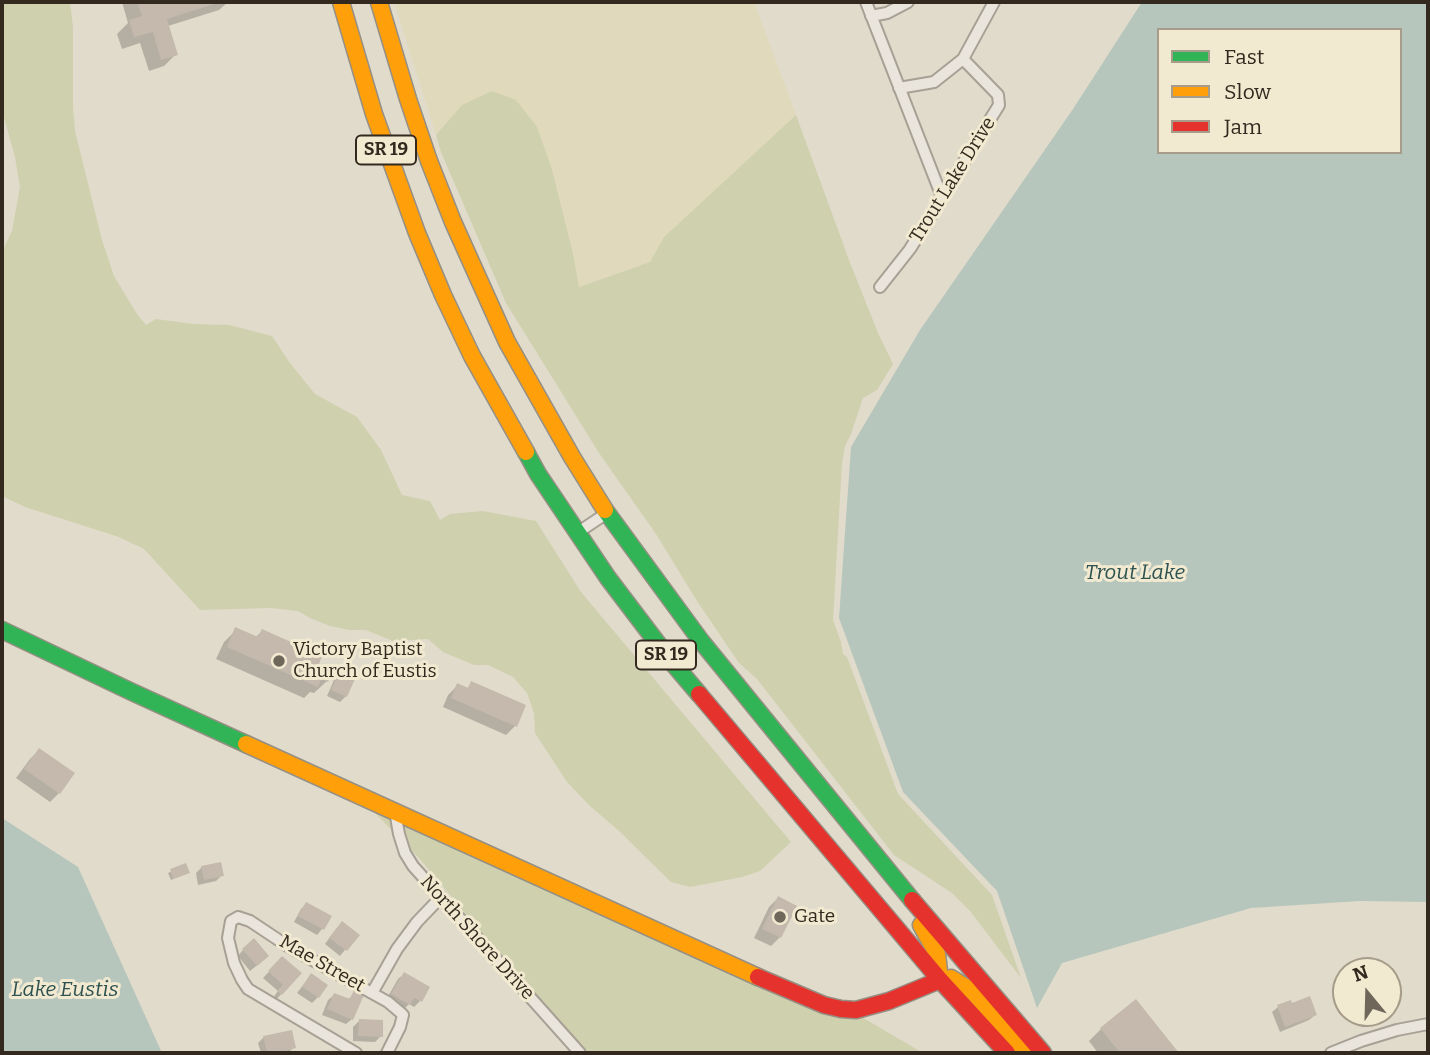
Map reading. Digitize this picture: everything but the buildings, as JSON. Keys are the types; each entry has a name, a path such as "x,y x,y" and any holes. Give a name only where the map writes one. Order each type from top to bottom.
{"main road":[{"name":"SR 19","path":"341,2 374,114 417,233 472,356 538,474 638,620 671,661 940,980 1007,1053"},
{"name":"SR 19","path":"379,2 429,161 479,281 507,342 538,399 607,513 701,640 873,855 1043,1053"},
{"path":"2,630 132,692 824,1005 856,1010 951,978 972,991 1027,1053"},
{"path":"873,855 929,937 937,954 940,980"}],"street":[{"path":"866,2 942,197"},
{"path":"871,16 887,13 908,2"},
{"path":"899,88 934,82 963,59 994,2"},
{"name":"Trout Lake Drive","path":"880,287 910,249 999,106 999,95 963,59"},
{"path":"577,533 607,513"},
{"name":"North Shore Drive","path":"395,811 405,853 413,866 580,1053"},
{"path":"372,993 397,949 417,922 440,898"},
{"name":"Mae Street","path":"356,1053 248,989 234,962 228,937 231,922 238,917 250,921 289,947 387,1002 402,1015 400,1027 387,1053"},
{"path":"1331,1053 1373,1037 1428,1024"}],"shaded area":[{"path":"394,2 754,2 796,115 664,237 650,262 578,287 573,254 551,166 537,127 462,105 436,135"}],"green space":[{"path":"2,2 70,2 75,131 102,240 114,276 146,325 156,319 229,325 272,336 315,394 357,417 381,450 402,495 430,501 440,520 450,514 483,511 536,521 581,592 791,842 760,871 690,887 671,882 567,782 535,733 534,713 527,693 513,677 488,665 474,665 443,652 428,639 393,641 366,630 330,626 298,611 271,608 200,610 144,549 119,537 25,507 2,496 2,252 12,231 20,187 2,110"},
{"path":"492,91 516,100 537,127 551,166 579,287 650,262 664,237 796,115 849,260 893,364 877,390 863,398 845,446 833,620 843,654 847,657 898,794 992,895 1021,978 970,911 952,893 894,855 757,679 739,663 656,534 599,453 506,303 436,135 462,105"},
{"path":"369,807 797,1004 860,1016 923,1053 589,1053 581,1043 569,1037 419,858"}],"water":[{"name":"Trout Lake","path":"1142,2 1428,2 1428,902 1360,901 1251,908 1062,963 1037,1008 997,891 903,792 839,618 851,447 920,330 1073,109"},
{"name":"Lake Eustis","path":"2,818 78,867 162,1053 2,1053"}],"traffic: fast":[{"path":"526,452 608,578 699,694"},
{"path":"605,510 701,641 912,900"},
{"path":"2,630 246,744"}],"traffic: slow":[{"path":"341,2 374,114 417,233 472,356 526,452"},
{"path":"379,2 408,99 453,222 507,342 605,510"},
{"path":"246,744 758,977"},
{"path":"921,925 937,954 940,980"},
{"path":"940,980 951,978 972,991 1027,1053"}],"traffic: jam":[{"path":"699,694 940,980 1007,1053"},
{"path":"912,900 1043,1053"},
{"path":"758,977 824,1005 856,1010 889,1001 940,980"}],"place":[{"name":"Victory Baptist Church of Eustis","path":"279,661"},
{"name":"Gate","path":"780,917"}]}
